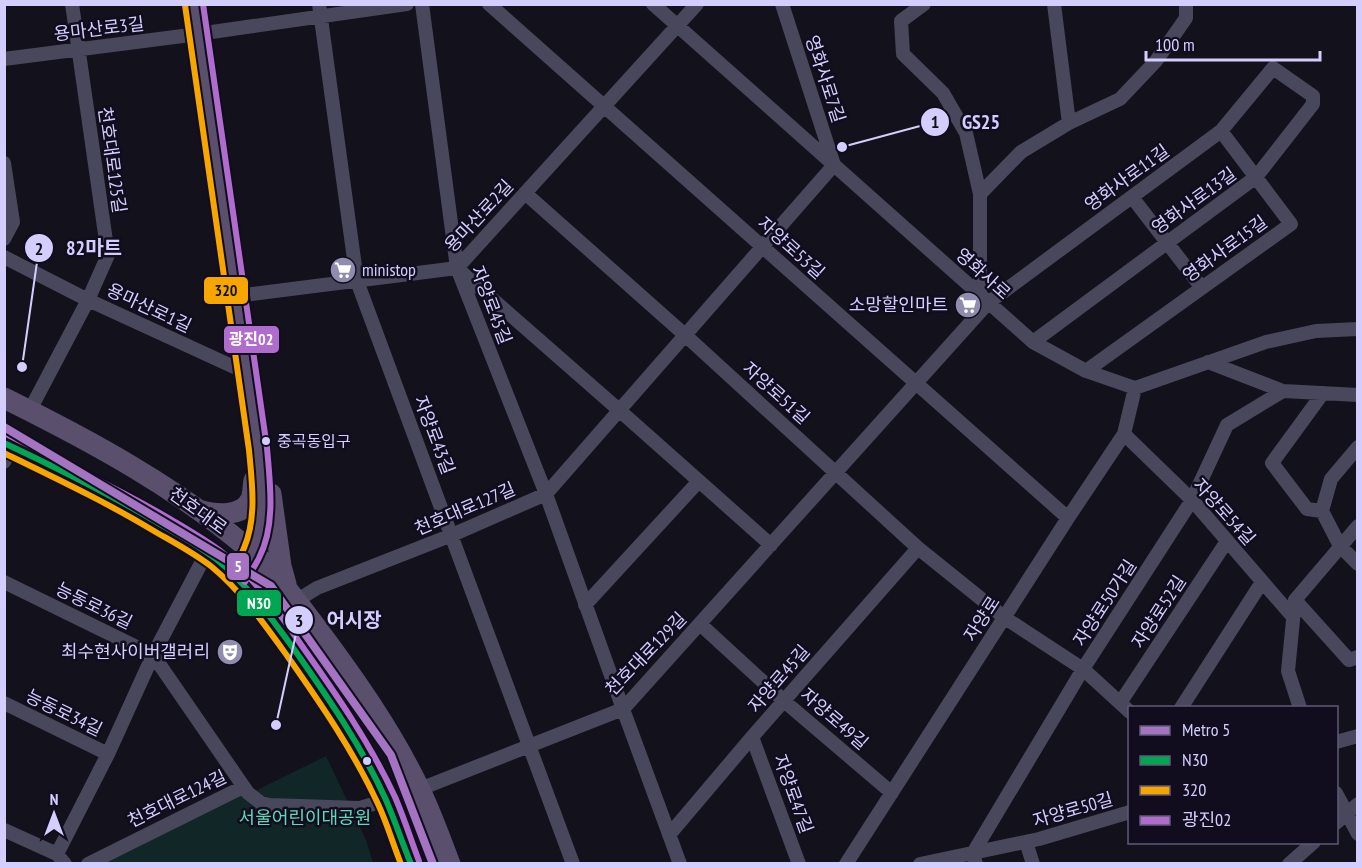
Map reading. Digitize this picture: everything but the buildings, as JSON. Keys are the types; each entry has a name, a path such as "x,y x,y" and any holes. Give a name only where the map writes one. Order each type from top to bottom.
{"main road":[{"path":"194,4 259,459 261,505 258,529 252,552 237,577"},
{"name":"천호대로","path":"4,398 117,457 169,489 252,552 278,578 346,668 394,740 420,789 450,864"},
{"name":"천호대로","path":"7,451 102,491 207,552 237,577 268,613 307,668 358,748 386,800 411,864"},
{"path":"197,509 208,513 226,514 244,508 252,496 259,459"},
{"path":"259,459 270,489 281,567 292,597"}],"street":[{"name":"천호대로125길","path":"30,410 88,300 108,255 72,4"},
{"name":"용마산로3길","path":"4,59 198,34 320,11 407,4"},
{"name":"자양로45길","path":"422,4 457,268 546,494 680,864"},
{"name":"자양로53길","path":"489,4 1068,518"},
{"name":"영화사로","path":"653,4 1034,342 1086,371 1135,388"},
{"name":"용마산로2길","path":"236,296 457,268 697,4"},
{"name":"영화사로7길","path":"782,4 834,165"},
{"path":"924,4 901,21 903,54 943,93 966,133 980,194 984,299"},
{"path":"1054,4 1069,123"},
{"path":"980,194 1022,152 1069,123 1120,99 1156,61 1185,18 1186,4"},
{"name":"자양로43길","path":"320,11 357,281 573,864"},
{"name":"영화사로11길","path":"984,299 1132,197 1221,131 1274,68"},
{"name":"영화사로13길","path":"1034,342 1256,177 1313,104 1313,96 1274,68"},
{"name":"영화사로15길","path":"1086,371 1290,224 1221,131"},
{"path":"4,163 13,222 4,240"},
{"name":"천호대로127길","path":"292,597 452,535 546,494 834,165"},
{"name":"자양로51길","path":"525,193 685,334 918,548 1005,618"},
{"path":"1132,197 1202,288"},
{"name":"용마산로1길","path":"4,257 88,300 247,373"},
{"path":"457,268 771,545"},
{"name":"천호대로129길","path":"420,789 623,709 916,384 984,299"},
{"path":"1135,388 1266,342 1316,331 1358,329"},
{"path":"1208,362 1283,391 1358,395"},
{"name":"자양로","path":"846,864 1124,434 1135,388"},
{"name":"자양로50가길","path":"974,858 1083,669 1192,500 1227,426 1283,391"},
{"path":"1322,512 1307,509 1272,463 1323,393"},
{"name":"자양로54길","path":"1124,434 1192,500 1293,617"},
{"path":"1358,447 1331,479 1322,512 1340,546 1358,564"},
{"path":"585,604 699,481"},
{"path":"1299,706 1288,671 1294,600 1358,526"},
{"name":"자양로52길","path":"1005,618 1083,669 1125,708 1227,541"},
{"name":"자양로45길","path":"669,835 918,548"},
{"path":"4,830 61,859 153,655 207,552"},
{"name":"능동로36길","path":"4,582 153,655 243,787"},
{"path":"1182,706 1262,582"},
{"path":"1294,600 1349,660 1358,657"},
{"name":"자양로49길","path":"700,624 784,701 892,793"},
{"name":"능동로34길","path":"4,703 108,754"},
{"path":"1338,741 1358,736"},
{"name":"자양로47길","path":"752,737 799,864"},
{"name":"천호대로124길","path":"88,864 243,787 254,799 269,805 360,807 386,800"},
{"path":"1338,802 1342,818 1358,834"},
{"path":"1342,818 1358,804"},
{"name":"자양로50길","path":"920,864 974,858 1128,813"},
{"name":"자양로50길","path":"1026,842 1033,864"},
{"path":"1289,864 1313,844"}],"green space":[{"name":"서울어린이대공원","path":"326,756 366,840 373,863 96,864 242,791 245,796"}],"metro line":[{"name":"5","path":"4,427 271,586 391,755 433,864"}],"transit line":[{"name":"광진02","path":"203,4 269,475 268,532 259,558 245,582"},
{"name":"320","path":"185,5 251,475 251,525 241,554 229,572"},
{"name":"광진02","path":"8,435 107,484 165,516 216,548 246,574 284,621 364,738 395,797 419,861"},
{"name":"N30","path":"4,443 101,491 180,536 216,559 239,580 296,652 356,742 377,780 411,864"},
{"name":"320","path":"4,453 136,520 198,557 233,587 253,609 288,657 348,747 378,804 401,864"}],"place":[{"name":"GS25","path":"842,147"},
{"name":"ministop","path":"343,270"},
{"name":"소망할인마트","path":"968,305"},
{"name":"82마트","path":"22,367"},
{"name":"중곡동입구","path":"266,441"},
{"name":"최수현사이버갤러리","path":"230,652"},
{"name":"어시장","path":"276,725"}]}
